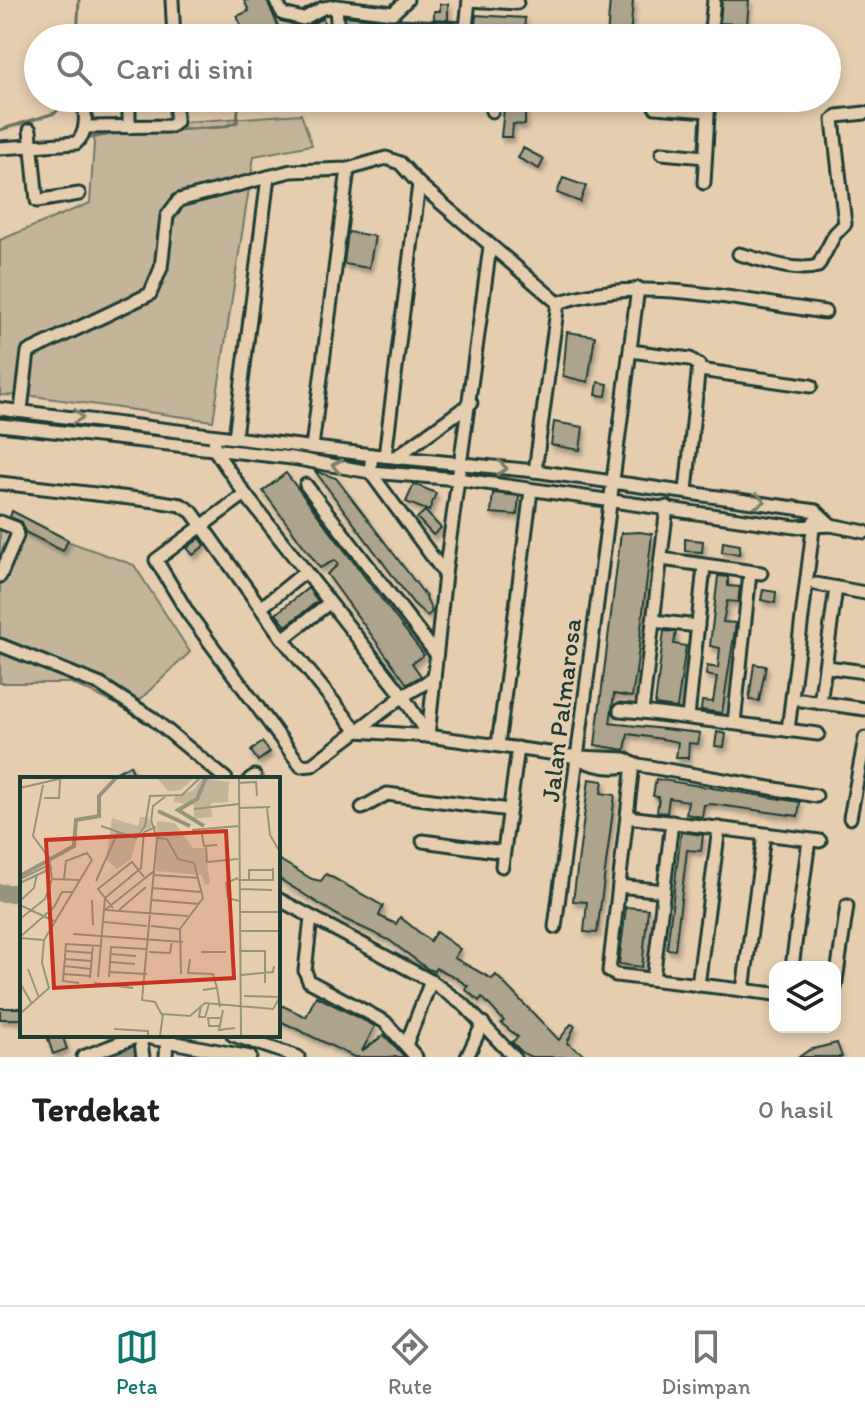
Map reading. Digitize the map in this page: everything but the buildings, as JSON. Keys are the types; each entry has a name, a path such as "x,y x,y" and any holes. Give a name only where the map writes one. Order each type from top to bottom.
{"street":[{"path":"172,0 173,24"},
{"path":"275,0 283,14 303,19 323,8 336,6 393,13 407,0"},
{"path":"467,24 469,0 517,3"},
{"path":"711,24 714,0"},
{"path":"336,6 337,24"},
{"path":"393,13 397,24"},
{"path":"0,148 76,143 82,138 84,112"},
{"path":"129,112 129,127"},
{"path":"85,127 171,126 176,122 176,112"},
{"path":"704,183 708,112"},
{"path":"739,254 808,269 818,266 827,246 845,224 833,120 837,116 865,113"},
{"path":"30,130 29,147 37,201 79,194"},
{"path":"662,153 705,157"},
{"path":"21,410 28,352 150,294 161,268 167,216 179,200 291,171 348,169 386,158 394,160 490,247 558,303"},
{"path":"312,447 348,169"},
{"path":"235,437 268,177"},
{"path":"391,457 419,184"},
{"path":"428,736 445,574 471,403 490,247"},
{"path":"558,303 580,295 638,288 825,312"},
{"name":"Jalan Palmarosa","path":"555,927 638,288"},
{"path":"535,471 558,303"},
{"path":"631,351 690,359 700,370 811,386"},
{"path":"686,491 700,370"},
{"path":"391,457 471,403"},
{"path":"0,409 686,491 816,511 831,525"},
{"path":"0,425 214,449 370,472 458,479 812,528 831,525 865,532"},
{"path":"215,436 214,449 245,494 403,696 428,736"},
{"path":"372,455 370,472 445,574"},
{"path":"0,483 181,505 202,524 283,639 357,731 498,745 578,757 593,764 624,768 633,764 816,796"},
{"path":"306,485 436,654"},
{"path":"498,745 531,491"},
{"path":"245,494 156,560 188,613 301,766 307,768 403,696 434,678"},
{"path":"642,712 667,507"},
{"path":"788,730 816,511"},
{"path":"0,522 16,528 17,536 0,576"},
{"path":"662,559 756,573 734,723"},
{"path":"688,717 704,567"},
{"path":"262,607 304,573"},
{"path":"816,584 865,593"},
{"path":"820,703 836,588"},
{"path":"283,639 329,603"},
{"path":"653,621 698,626"},
{"path":"0,645 101,685 152,718 224,777"},
{"path":"827,667 865,672"},
{"path":"801,700 865,709"},
{"path":"620,710 818,734"},
{"path":"850,818 864,766 865,738"},
{"path":"502,866 518,748"},
{"path":"633,764 609,971 769,993"},
{"path":"362,808 387,794 509,810"},
{"path":"628,817 815,841 793,961"},
{"path":"653,979 672,822"},
{"path":"698,985 719,828"},
{"path":"743,990 764,835"},
{"path":"423,841 503,852"},
{"path":"619,886 664,891"},
{"path":"280,900 431,981 483,1023 514,1057"},
{"path":"839,961 847,906"},
{"path":"311,918 305,971 309,981 385,1022 416,1057"},
{"path":"406,1045 431,981"},
{"path":"467,1057 483,1023"},
{"path":"83,1057 107,1045 134,1037"},
{"path":"140,1037 143,1057"},
{"path":"166,1057 167,1037 245,1055"},
{"path":"226,1050 236,1037"},
{"path":"240,1037 298,1057"}],"shaded area":[{"path":"301,114 312,145 254,156 213,421 33,396 0,395 0,240 90,203 95,128"},
{"path":"0,517 134,565 190,652 129,710 71,683 0,683"}],"waterway":[{"path":"78,24 79,0"},
{"path":"0,130 56,112"},
{"path":"174,130 223,127 237,122 238,112"},
{"path":"90,138 123,132"},
{"path":"0,893 20,893"},
{"path":"117,1037 128,1057"}]}
